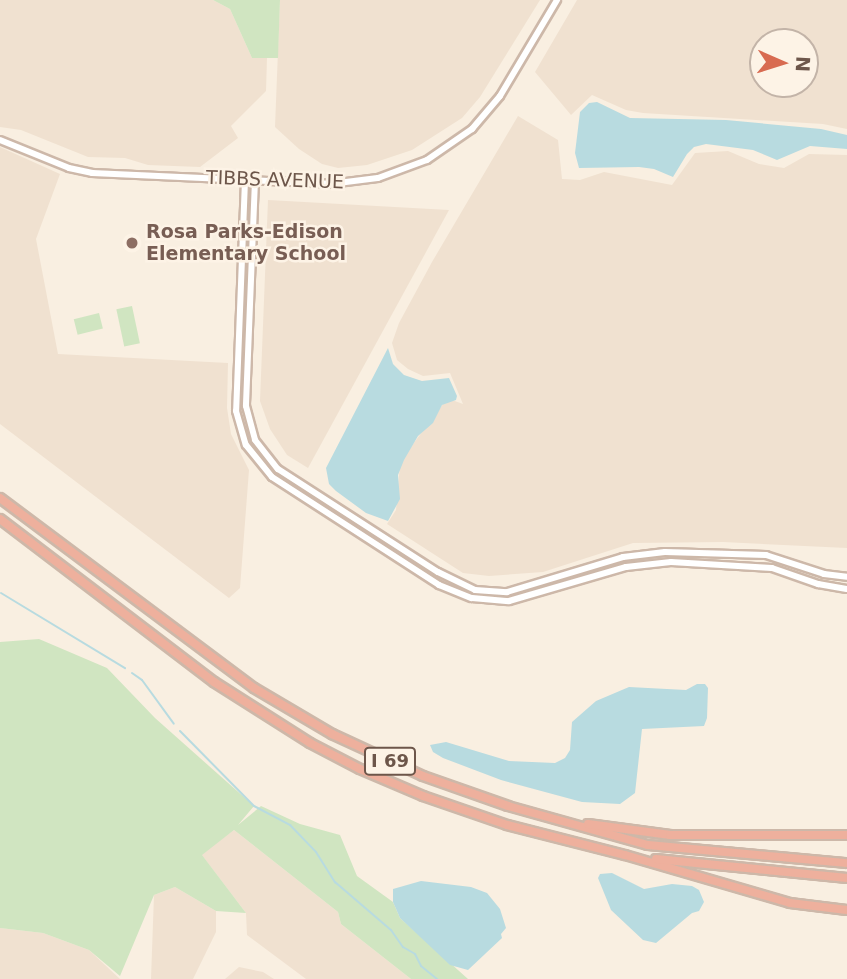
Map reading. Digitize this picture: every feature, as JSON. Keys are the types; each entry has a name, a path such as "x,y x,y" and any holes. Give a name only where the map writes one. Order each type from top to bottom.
{"highway":[{"name":"I 69","path":"0,498 234,675 289,710 352,744 423,776 549,818 648,845 847,863"},
{"name":"I 69","path":"0,519 214,682 310,743 381,778 481,818 625,855 847,878"},
{"path":"549,818 670,835 847,835"},
{"path":"625,855 790,903 847,910"}],"street":[{"name":"TIBBS AVENUE","path":"0,140 87,172 330,184 367,181 408,169 439,154 472,129 500,96 557,0"},
{"path":"245,180 236,411 246,445 272,477 439,585 472,598 509,601 626,567 671,562 772,568 818,584 847,589"},
{"path":"255,180 245,395 255,440 278,469 438,572 475,590 507,592 623,557 666,552 766,555 824,574 847,577"}],"shaded area":[{"path":"0,0 213,0 230,9 252,58 267,58 266,91 231,126 238,138 200,167 148,165 125,158 88,157 21,130 0,127"},
{"path":"280,0 540,0 480,97 462,118 412,150 367,165 338,168 322,164 299,149 275,127"},
{"path":"577,0 847,0 847,129 823,124 643,113 626,110 592,95 571,115 535,72"},
{"path":"518,116 558,140 562,179 580,180 604,172 672,185 695,153 728,151 759,164 784,168 809,154 847,155 847,548 723,542 633,543 543,572 489,576 463,573 387,524 396,510 400,465 413,444 443,404 452,400 463,404 450,373 423,376 408,369 397,360 392,343 399,323 432,262"},
{"path":"0,147 60,174 36,239 58,354 228,363 227,408 231,434 249,470 240,588 229,598 0,424"},
{"path":"268,200 449,210 308,468 287,455 270,429 260,401"},
{"path":"234,830 338,912 341,924 411,979 306,979 247,935 246,913 201,854"},
{"path":"175,887 216,911 216,932 193,979 151,979 154,895"},
{"path":"0,928 43,933 89,950 120,979 0,979"},
{"path":"239,967 263,972 274,979 225,979"}],"green space":[{"path":"213,0 280,0 278,58 252,58 230,9"},
{"path":"132,306 140,343 124,346 116,309"},
{"path":"99,313 103,329 78,335 74,319"},
{"path":"39,639 107,668 155,718 254,806 238,825 261,806 300,824 340,835 357,876 393,902 400,918 468,979 411,979 341,924 338,912 234,830 202,855 246,913 216,911 175,887 154,895 120,976 89,950 43,933 0,928 0,642"}],"water":[{"path":"597,102 630,118 726,120 821,129 847,135 847,149 810,146 777,160 753,150 706,144 694,147 687,154 673,177 654,169 639,167 579,168 575,153 580,112 589,103"},
{"path":"388,348 393,364 404,375 422,381 449,378 457,396 456,400 442,405 433,423 418,436 404,460 398,475 400,499 388,521 366,513 336,491 329,484 326,468"},
{"path":"697,684 705,684 708,688 707,718 704,726 642,729 635,793 620,804 582,802 501,780 443,758 433,752 430,745 446,742 509,761 555,763 565,758 570,750 572,722 596,701 629,687 686,690"},
{"path":"612,873 644,889 672,884 692,886 699,890 704,902 699,911 692,913 656,943 643,940 611,910 598,878 600,874"},
{"path":"421,881 471,887 487,893 500,909 506,928 501,934 502,938 468,970 450,965 400,918 393,902 393,889"}],"waterway":[{"path":"1,593 125,668"},
{"path":"132,673 142,680 174,724"},
{"path":"180,731 254,806 290,825 316,852 335,882 391,930 403,947 415,954 421,966 437,979"}],"place":[{"name":"Rosa Parks-Edison Elementary School","path":"132,243"}]}
